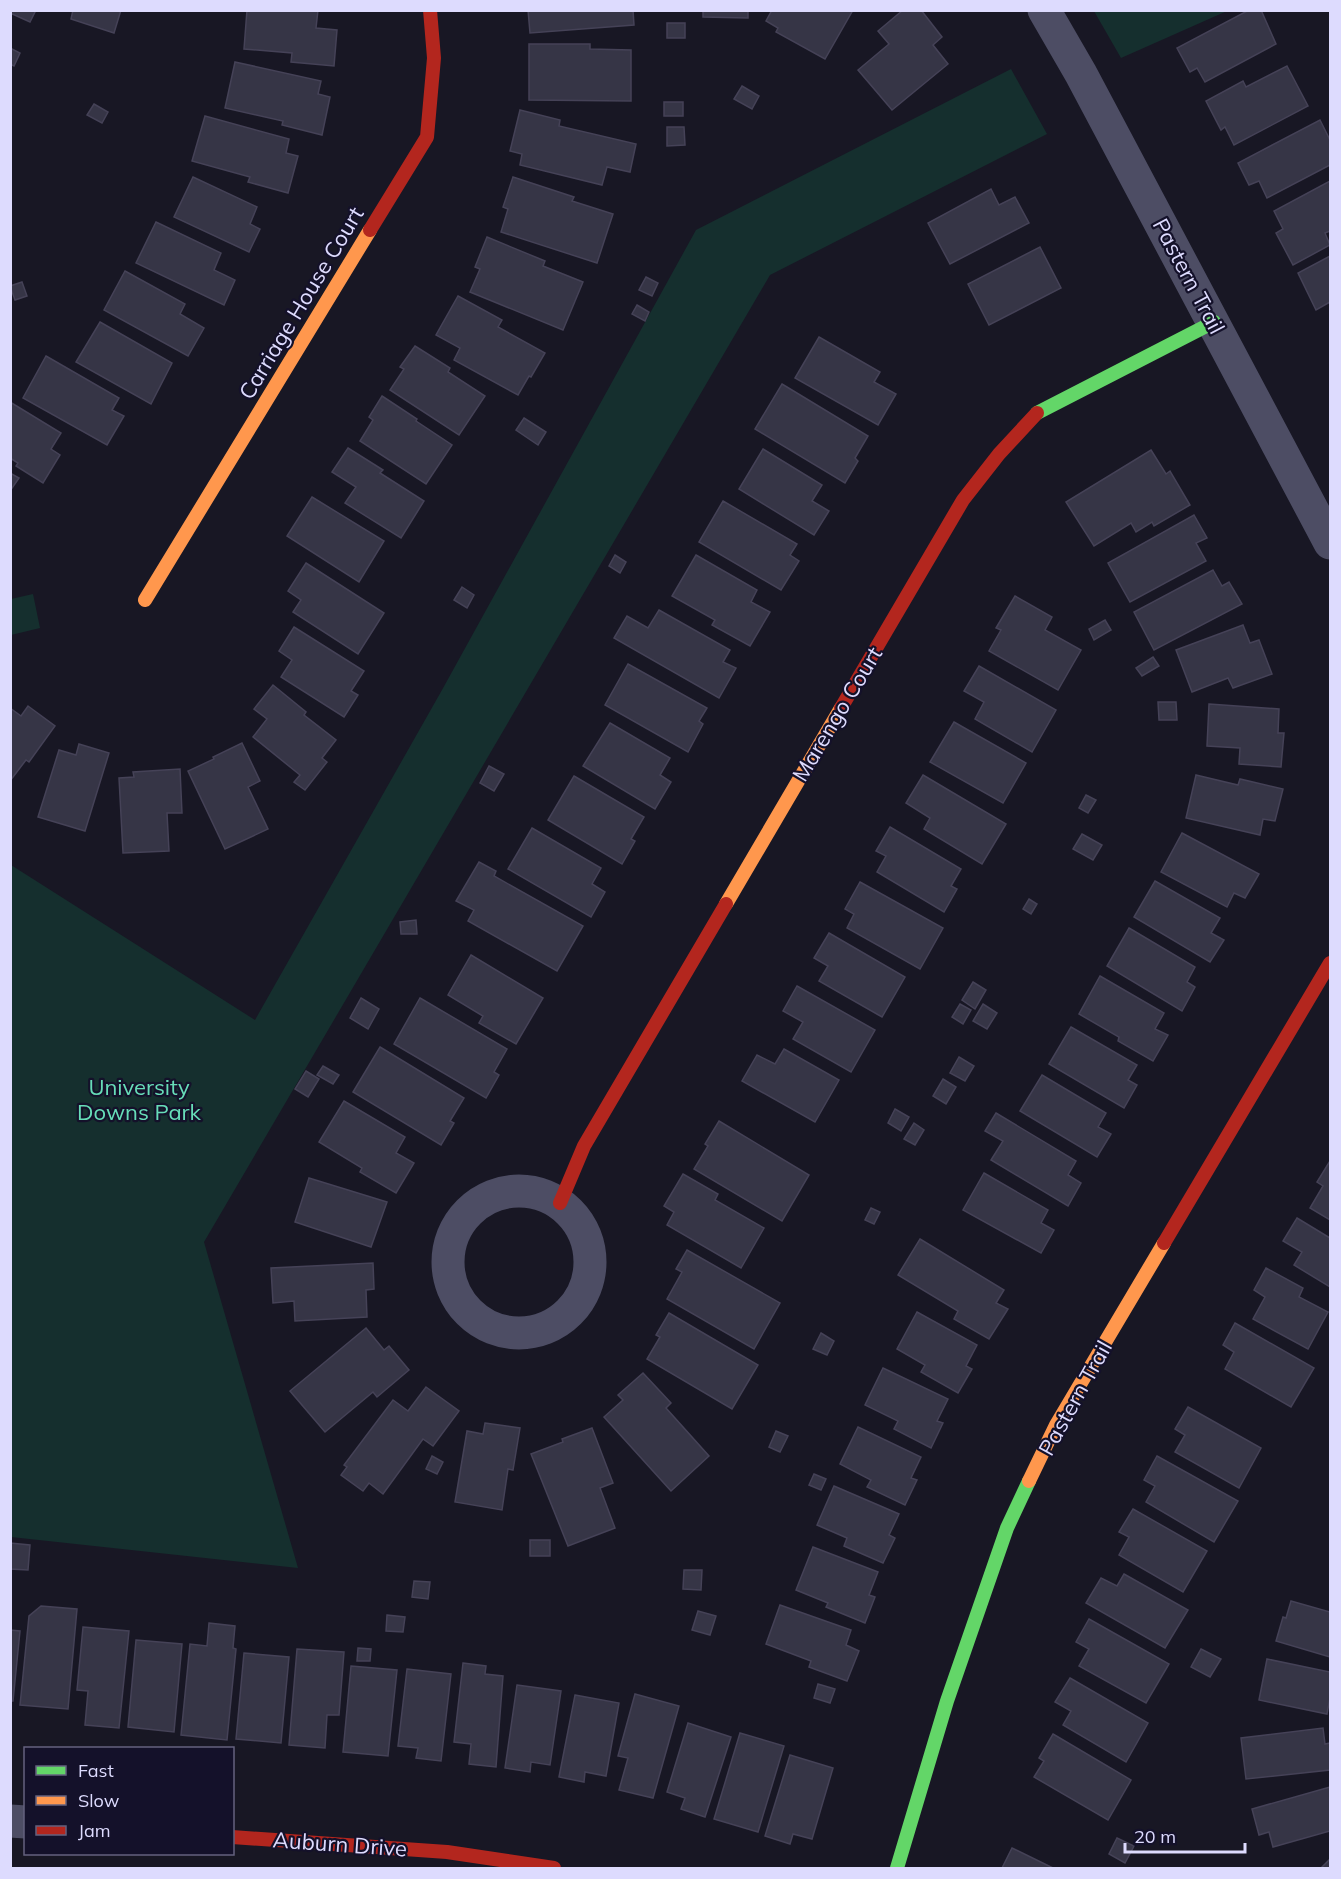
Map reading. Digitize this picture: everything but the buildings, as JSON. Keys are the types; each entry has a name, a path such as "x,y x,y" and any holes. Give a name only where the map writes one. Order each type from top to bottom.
{"street":[{"name":"Carriage House Court","path":"144,600 427,136 434,58 430,10"},
{"name":"Pastern Trail","path":"1044,10 1081,74 1330,543"},
{"name":"Marengo Court","path":"560,1203 584,1146 963,500 999,454 1039,411 1214,322"},
{"name":"Pastern Trail","path":"897,1869 947,1701 1006,1528 1056,1425 1330,963"},
{"path":"526,1191 560,1203 574,1216 587,1237 591,1271 583,1295 566,1317 544,1329 512,1334 487,1327 466,1311 452,1290 447,1266 448,1252 455,1228 471,1208 502,1192 526,1191"},
{"name":"Auburn Drive","path":"234,1836 447,1852 554,1869"}],"green space":[{"path":"1094,11 1227,11 1121,58"},
{"name":"University Downs Park","path":"1011,69 1047,134 770,275 204,1242 298,1568 11,1537 11,865 255,1020 442,690 696,230"},
{"path":"33,594 40,628 11,635 11,599"}],"traffic: fast":[{"path":"1037,413 1214,322"},
{"path":"897,1868 947,1701 1007,1528 1029,1481"}],"traffic: slow":[{"path":"145,600 370,230"},
{"path":"726,904 841,708"},
{"path":"1029,1481 1056,1425 1164,1243"}],"traffic: jam":[{"path":"370,230 427,137 434,58 430,10"},
{"path":"841,708 963,500 999,454 1037,413"},
{"path":"560,1203 584,1146 726,904"},
{"path":"1164,1243 1330,963"},
{"path":"234,1837 447,1852 554,1868"}]}
